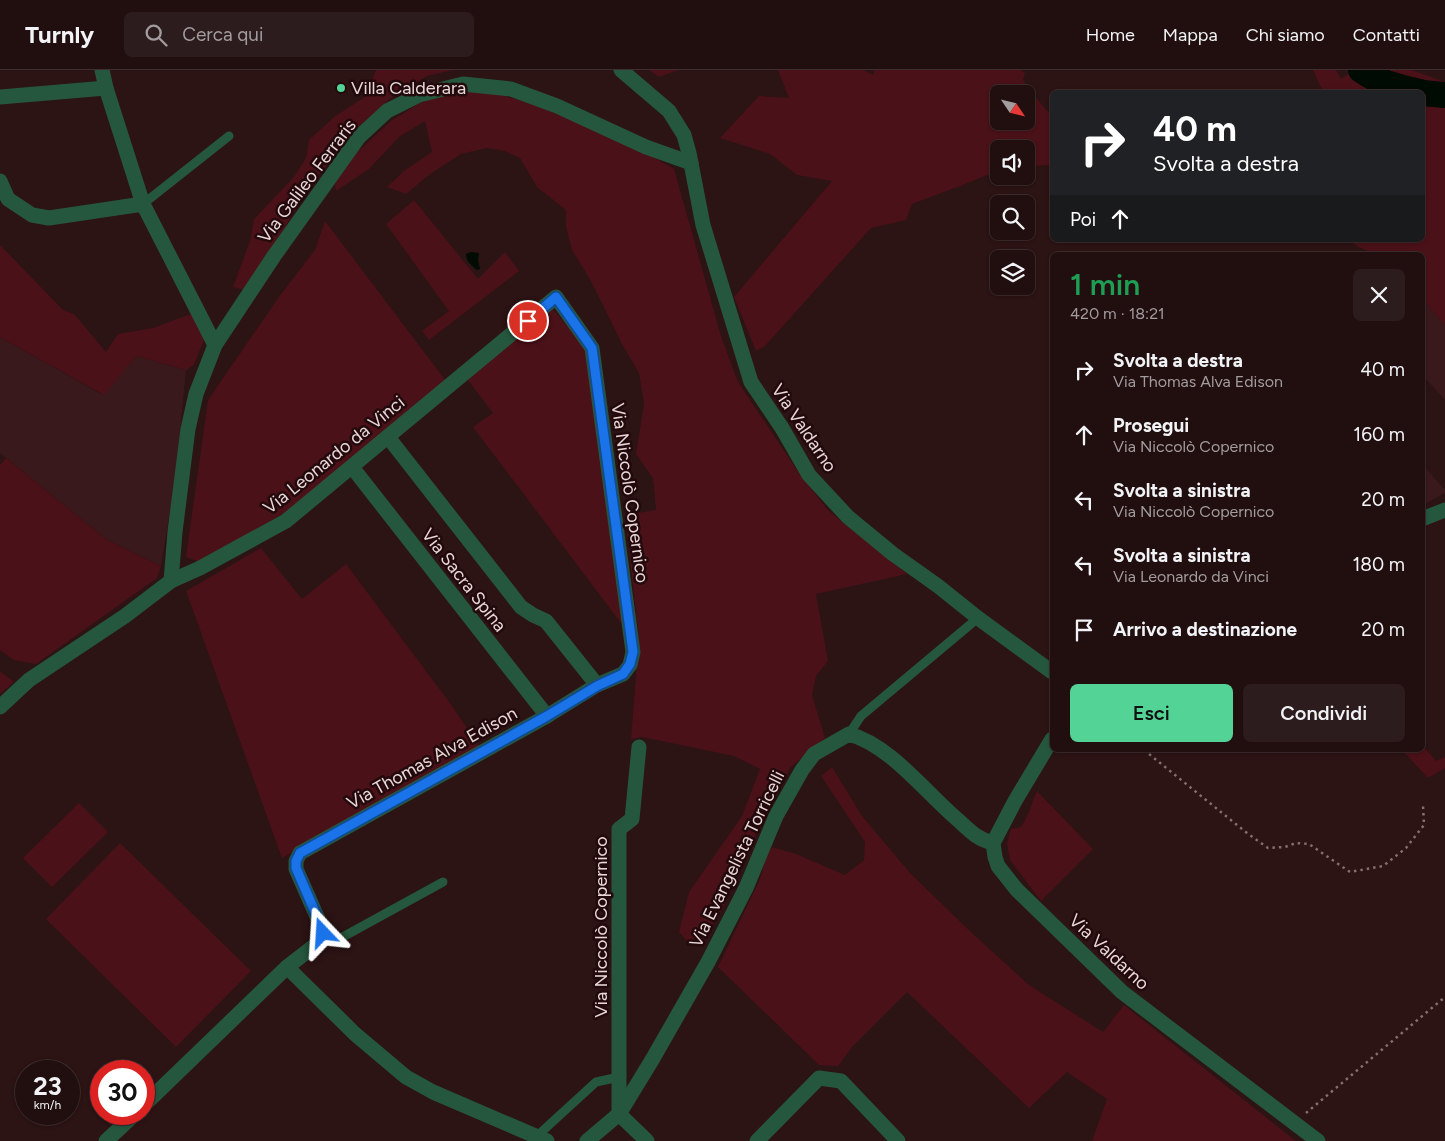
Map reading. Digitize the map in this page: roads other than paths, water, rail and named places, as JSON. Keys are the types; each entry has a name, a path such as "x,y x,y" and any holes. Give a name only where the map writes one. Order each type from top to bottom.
{"street":[{"path":"102,70 143,204 215,345"},
{"name":"Via Valdarno","path":"622,70 669,111 684,135 703,225 751,382 782,428 809,475 856,523 893,554 1050,671"},
{"name":"Via Galileo Ferraris","path":"171,581 188,429 196,394 215,345 274,256 359,136 388,112 419,95 463,84 511,90 557,106 646,147 675,159 691,163"},
{"path":"0,98 106,88"},
{"path":"0,181 8,199 32,215 49,218 143,204"},
{"name":"Via Leonardo da Vinci","path":"0,707 29,680 125,616 171,581 200,568 286,521 556,297"},
{"name":"Via Niccolò Copernico","path":"556,297 592,348 633,652 630,664 623,674 597,686"},
{"path":"388,437 521,607 546,621 555,630 597,686"},
{"name":"Via Sacra Spina","path":"352,467 547,716"},
{"path":"1425,518 1445,510"},
{"name":"Via Thomas Alva Edison","path":"322,940 322,928 296,868 296,861 300,853 547,716 597,686"},
{"path":"849,734 864,738 874,744 915,778 944,808 980,839 993,843 1015,801 1050,742"},
{"name":"Via Evangelista Torricelli","path":"587,1141 619,1114 652,1060 708,962 746,888 776,816 802,770 814,754 849,734"},
{"name":"Via Niccolò Copernico","path":"619,1114 619,829 632,819 639,747"},
{"name":"Via Valdarno","path":"993,843 994,857 998,866 1017,890 1122,992 1318,1141"},
{"path":"155,1095 288,968 322,940"},
{"path":"288,968 355,1034 406,1077 433,1092 542,1138"},
{"path":"757,1141 819,1078 829,1078 841,1081 898,1141"},
{"path":"619,1114 647,1141"},
{"path":"106,1141 123,1125"}],"lane":[{"path":"143,204 228,136"},
{"path":"849,734 861,716 978,618"},
{"path":"322,940 339,939 443,882"},
{"path":"542,1138 596,1082 619,1077"}],"waterway":[{"path":"1361,70 1382,81 1412,90"},
{"path":"1425,93 1445,95"}],"place":[{"name":"Villa Calderara","path":"341,88"}]}
